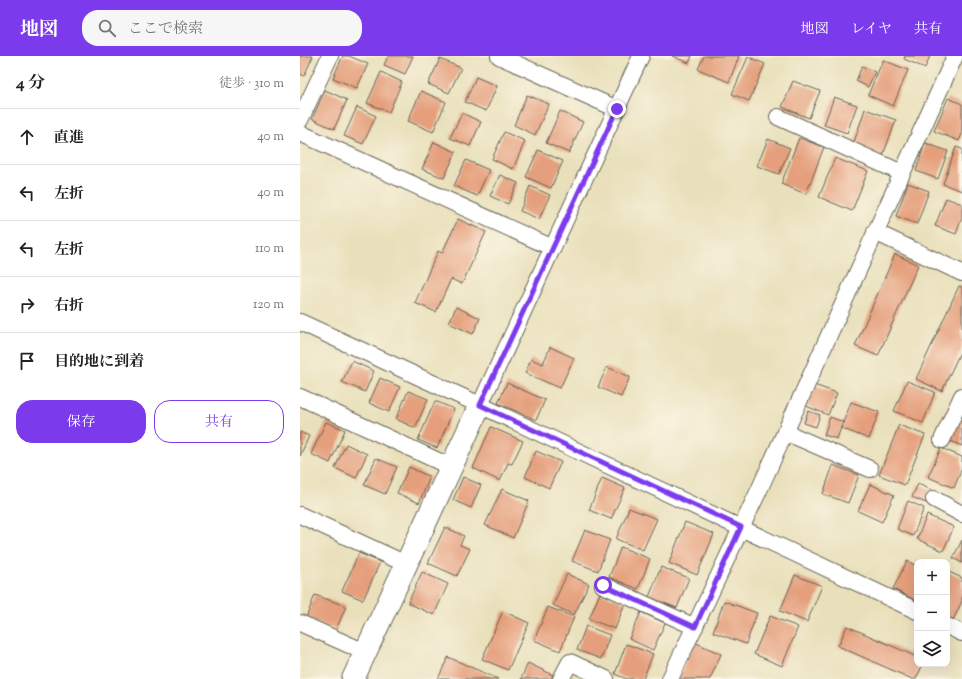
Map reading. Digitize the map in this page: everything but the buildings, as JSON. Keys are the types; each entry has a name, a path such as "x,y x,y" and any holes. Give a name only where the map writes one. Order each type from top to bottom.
{"street":[{"path":"300,120 330,56"},
{"path":"499,56 617,109"},
{"path":"353,679 642,56"},
{"path":"670,679 785,432 955,56"},
{"path":"778,116 902,172"},
{"path":"300,133 553,248"},
{"path":"875,232 960,267"},
{"path":"300,322 741,527 914,610"},
{"path":"942,440 962,396"},
{"path":"300,397 451,467"},
{"path":"785,432 870,469"},
{"path":"934,499 962,514"},
{"path":"300,515 406,564"},
{"path":"603,585 695,627"},
{"path":"300,623 365,652"},
{"path":"950,627 962,633"},
{"path":"561,679 570,662 606,679"}],"route":[{"path":"603,585 695,627 741,527 480,405 617,109"}]}
